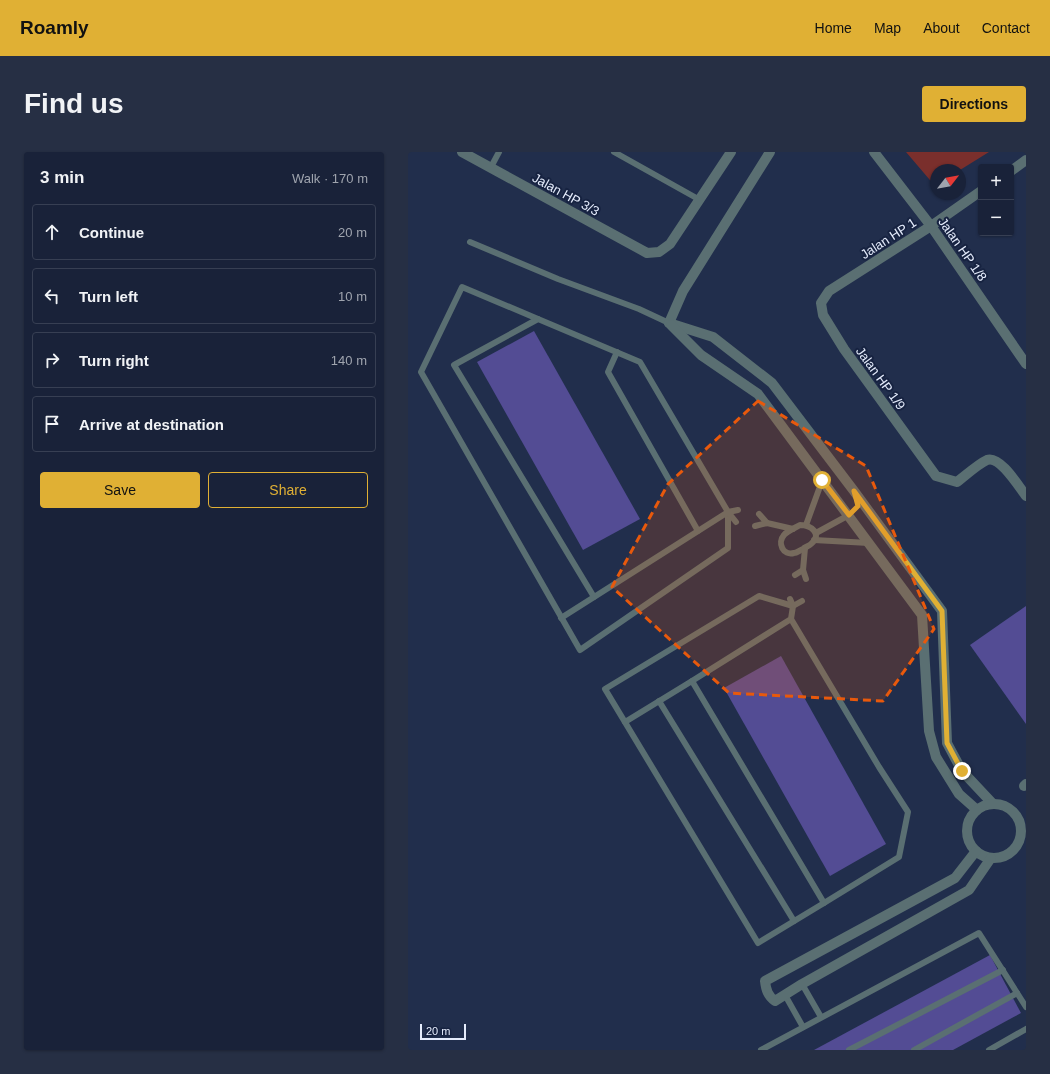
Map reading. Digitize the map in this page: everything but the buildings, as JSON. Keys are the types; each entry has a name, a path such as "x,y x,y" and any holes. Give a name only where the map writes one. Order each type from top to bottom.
{"street":[{"name":"Jalan HP 3/3","path":"462,152 647,253 659,252 670,244 700,200"},
{"path":"700,200 731,152"},
{"name":"Jalan HP 1/8","path":"874,152 931,226 1026,364"},
{"path":"669,324 683,291 766,153"},
{"path":"1014,169 1026,160"},
{"name":"Jalan HP 1","path":"829,291 931,226 978,193"},
{"name":"Jalan HP 1/9","path":"829,291 821,303 823,316 844,349 936,476 956,482 986,460 992,459 1000,463 1026,496"},
{"path":"669,324 701,355 758,394 922,615 929,731 936,757 959,794 976,810"},
{"path":"669,324 713,337 772,383 942,611 947,743 962,771 993,804"},
{"path":"849,515 858,506 854,491"},
{"path":"993,804 1002,805 1017,816 1021,833 1019,841 1014,849 1008,854 991,858 983,856 976,851 970,843 967,835 971,817 976,810 993,804"},
{"path":"976,851 955,878 765,982 766,990 770,997 775,1001 802,984 970,890 991,858"}],"lane":[{"path":"491,167 499,152"},
{"path":"614,152 700,200"},
{"path":"470,242 558,279 639,309 669,324"},
{"path":"728,512 728,548 580,650 421,372 462,287 640,362 728,512 736,522"},
{"path":"538,319 454,365 594,597"},
{"path":"617,352 608,372 698,531"},
{"path":"806,525 822,480"},
{"path":"562,618 728,512 738,510"},
{"path":"759,514 767,523"},
{"path":"816,533 813,528 800,524 784,534 780,540 781,545 788,553 794,554 811,544 816,533 849,515"},
{"path":"755,526 767,523 793,529"},
{"path":"814,540 869,543"},
{"path":"805,548 803,570 806,578"},
{"path":"795,575 803,570"},
{"path":"790,599 793,606 791,619 879,767 908,812 899,857 758,942 604,689 759,596 793,606 802,601"},
{"path":"625,722 791,619"},
{"path":"692,681 824,903"},
{"path":"659,701 794,921"},
{"path":"761,1050 979,933 1026,1007"},
{"path":"849,1050 1003,970"},
{"path":"802,984 821,1017"},
{"path":"914,1050 1017,993"},
{"path":"785,995 803,1027"},
{"path":"989,1050 1026,1029"}],"highlighted area":[{"path":"758,401 866,466 934,629 883,701 729,693 612,587 668,484"}],"shaded area":[{"path":"906,152 989,152 966,166 966,164 930,164 930,180"}],"route":[{"path":"822,480 849,515 858,506 854,491 942,611 947,743 962,771"}]}
